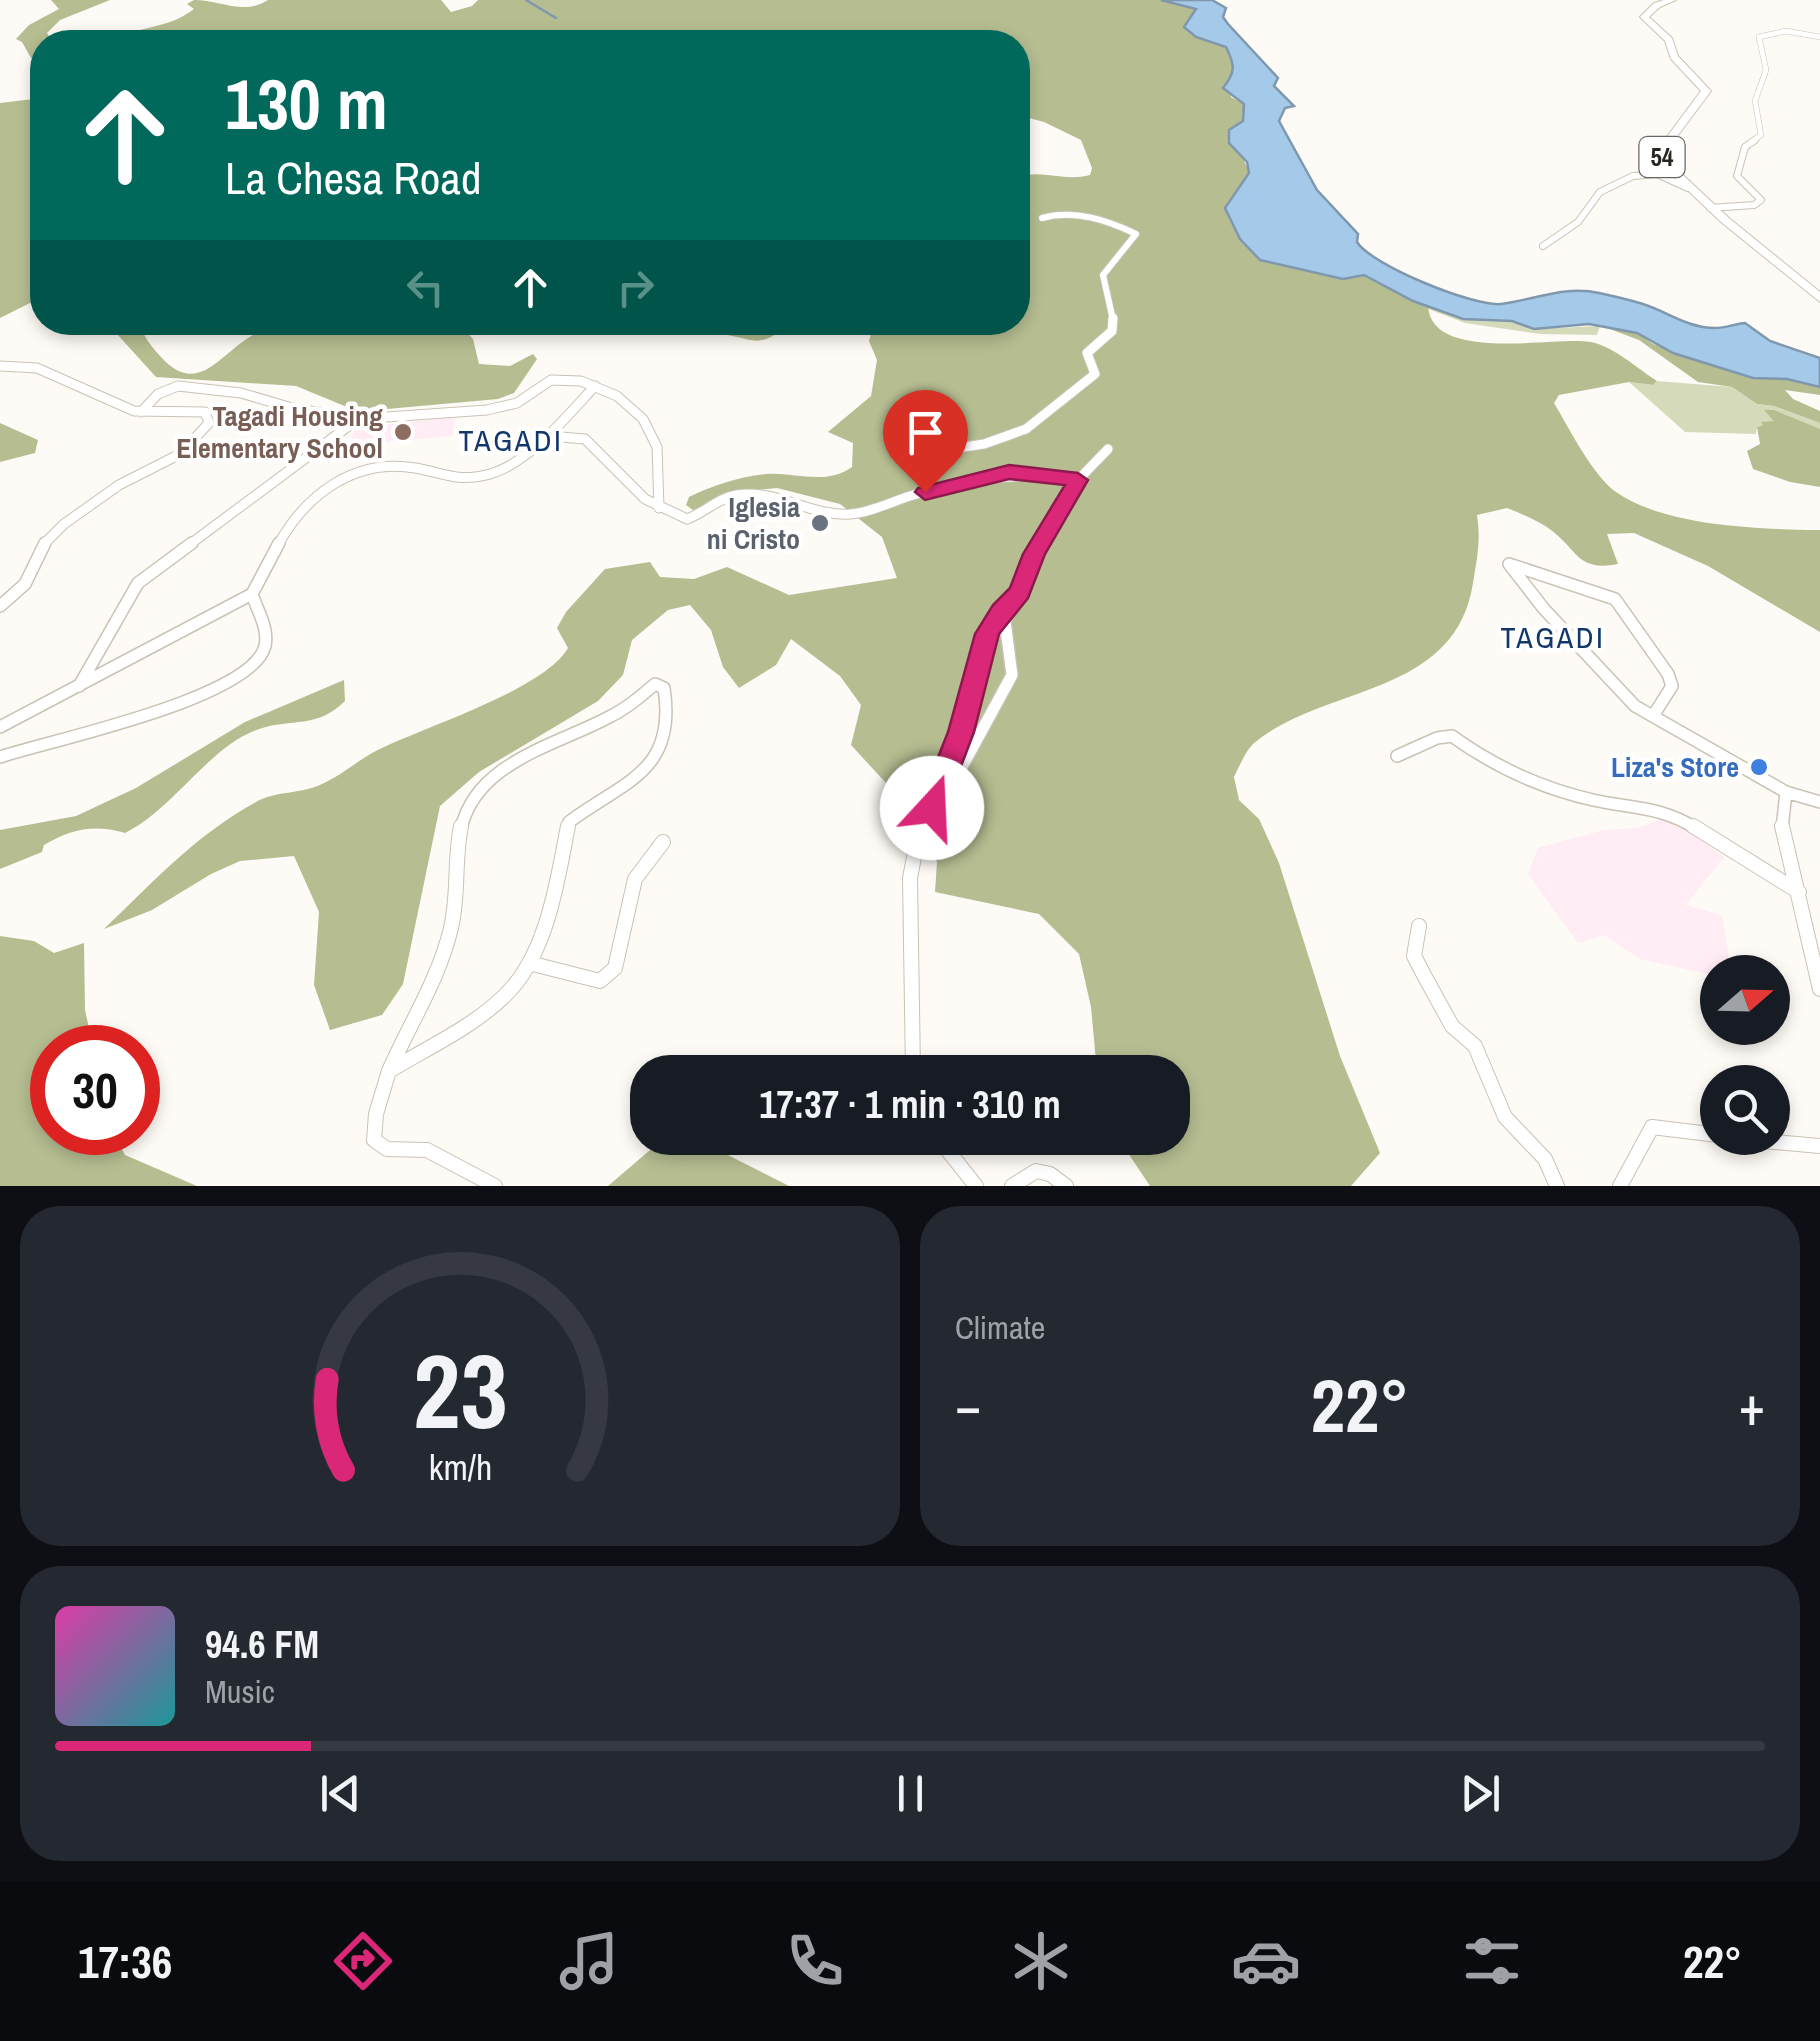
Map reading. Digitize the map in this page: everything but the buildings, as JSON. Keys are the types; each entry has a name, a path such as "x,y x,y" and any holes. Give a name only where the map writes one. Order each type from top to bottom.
{"highway":[{"name":"54","path":"1672,0 1644,16 1669,40 1674,57 1705,88 1698,106 1662,152 1668,168 1710,208 1820,298"}],"street":[{"path":"1710,208 1754,205 1761,200 1737,176 1744,147 1760,135 1754,101 1766,84 1767,52 1759,37 1786,31 1820,38"},
{"path":"1543,246 1578,222 1600,192 1636,175 1657,174 1688,188"},
{"path":"925,492 925,470 938,451 984,444 1026,429 1095,374 1086,363 1086,354 1094,342 1112,331 1114,322 1103,275 1136,234 1114,225 1057,213 1042,218"},
{"path":"0,366 37,368 141,412 198,410 205,412 210,423 180,454 119,484 64,524 44,544 26,584 0,606"},
{"path":"141,412 162,392 184,386 241,393 292,408 358,419 506,406 541,384 560,379 595,386 617,396 644,419 657,448 659,508"},
{"path":"0,727 252,594 290,523 346,474 380,465 472,480 514,463 549,436 595,386"},
{"path":"79,686 138,583 358,419"},
{"path":"549,436 590,442 644,499 686,519 740,494 767,496 835,515 853,514 1009,472 1078,480"},
{"path":"913,1055 910,878 917,834 956,778 1012,675 1015,663 1003,629 1034,554 1078,480 1108,448"},
{"path":"1653,716 1672,686 1620,603 1509,564 1544,610 1624,695 1653,716 1786,792 1820,802"},
{"path":"932,808 961,732 987,634 1001,611 1020,592"},
{"path":"0,758 38,743 150,714 232,680 262,655 265,644 266,635 252,594"},
{"path":"389,1071 486,1010 513,987 529,963 560,867 569,822 648,769 668,703 664,688 655,684 608,718 530,752 500,772 474,797 461,823 454,915 441,962 389,1071 374,1107 374,1140 387,1149 426,1150 495,1186"},
{"path":"1397,756 1437,738 1452,736 1491,764 1524,778 1592,800 1671,814 1799,892"},
{"path":"1786,792 1782,827 1820,989"},
{"path":"529,963 600,981 615,968 635,880 664,842"},
{"path":"1420,926 1414,956 1452,1026 1475,1046 1506,1118 1545,1159 1557,1186"},
{"path":"1620,1186 1652,1127 1700,1133"},
{"path":"1790,1143 1820,1146"},
{"path":"951,1155 976,1186"},
{"path":"1012,1186 1036,1171 1050,1174 1066,1186"}],"shaded area":[{"name":"Tagadi Housing Elementary School","path":"456,417 452,436 349,445 355,428"},
{"path":"1668,816 1724,857 1686,905 1722,915 1728,955 1700,955 1700,972 1640,959 1604,935 1578,943 1528,874 1538,848 1604,830 1637,828"}],"green space":[{"path":"51,0 110,0 60,20 50,30 30,30 30,56 16,39 29,25 59,9"},
{"path":"194,0 250,7 268,0 441,0 451,12 472,6 478,0 1161,0 1197,10 1184,27 1196,37 1226,47 1235,65 1231,97 1244,104 1243,121 1229,130 1250,173 1236,191 1260,260 1343,279 1364,275 1428,305 1434,323 1449,335 1471,341 1590,342 1625,358 1657,381 1653,385 1629,382 1559,395 1554,403 1590,463 1616,492 1661,513 1715,524 1820,530 1820,632 1708,566 1634,533 1607,534 1618,564 1594,565 1579,558 1546,526 1507,508 1477,515 1479,541 1473,583 1461,620 1441,648 1414,669 1282,725 1250,747 1234,777 1239,800 1259,819 1279,863 1340,1056 1380,1153 1351,1186 1150,1186 1129,1155 1190,1155 1190,1055 1095,1055 1091,1007 1079,954 1039,914 935,892 937,862 886,783 851,745 861,705 840,676 791,639 776,665 739,688 723,667 711,630 690,605 668,610 632,640 623,675 598,701 479,772 440,806 403,984 382,1015 330,1030 314,985 319,912 294,856 240,861 152,910 104,929 195,844 256,802 322,784 374,752 534,679 568,648 557,628 566,612 605,569 650,562 660,577 694,579 727,567 789,595 897,578 882,537 840,504 777,488 734,492 693,510 686,505 689,497 747,477 821,477 852,467 853,443 828,432 871,396 877,360 869,341 871,335 1030,335 1030,175 1080,177 1090,175 1092,168 1081,140 1030,118 1030,30 139,30 194,9 187,4"},
{"path":"30,99 30,303 0,318 0,103"},
{"path":"1428,305 1463,319 1512,321 1534,329 1600,326 1597,335 1540,334 1465,323 1428,309"},
{"path":"1607,328 1637,333 1653,344 1753,378 1787,379 1820,387 1820,395 1785,390 1793,399 1820,411 1820,423 1757,404 1732,387 1698,382 1639,340"},
{"path":"118,335 145,335 172,367 193,374 212,366 254,335 469,335 479,364 510,366 533,354 537,359 514,393 498,399 376,410 347,407 296,386 156,377"},
{"path":"727,335 775,335 757,341"},
{"path":"1657,381 1732,387 1757,404 1820,423 1820,429 1766,410 1775,421 1757,427 1756,434 1685,432 1629,382 1653,385"},
{"path":"1764,410 1774,410 1820,429 1820,487 1753,469 1747,451 1760,444 1757,427 1763,425 1761,422 1774,421"},
{"path":"0,423 38,440 35,453 0,462"},
{"path":"344,680 345,701 335,710 314,719 259,729 241,738 207,763 160,809 125,833 103,829 73,832 44,845 42,852 0,869 0,830 76,816 136,788 245,722"},
{"path":"0,936 34,941 54,953 84,943 88,1025 30,1025 30,1155 125,1155 197,1186 0,1186"},
{"path":"644,1155 728,1155 789,1186 608,1186"}],"water":[{"path":"1161,0 1212,0 1226,8 1223,17 1278,78 1274,86 1294,106 1285,108 1279,121 1317,190 1358,234 1357,242 1382,262 1424,283 1488,303 1586,291 1643,304 1705,327 1745,323 1770,341 1820,358 1820,387 1787,379 1753,378 1673,353 1637,333 1589,324 1534,329 1512,321 1463,319 1413,301 1364,275 1343,279 1260,260 1240,239 1225,208 1249,173 1247,162 1229,143 1229,130 1243,121 1244,104 1223,88 1232,73 1231,59 1226,47 1196,37 1184,27 1196,9"}],"waterway":[{"path":"526,0 556,18"}],"place":[{"name":"Tagadi Housing Elementary School","path":"403,432"},
{"name":"Iglesia ni Cristo","path":"820,523"},
{"name":"Liza's Store","path":"1759,767"}],"district":[{"name":"TAGADI","path":"511,441"},
{"name":"TAGADI","path":"1553,638"}],"route":[{"path":"925,492 1009,472 1078,480 1034,554 1020,592 1001,611 987,634 961,732 932,808"}]}
